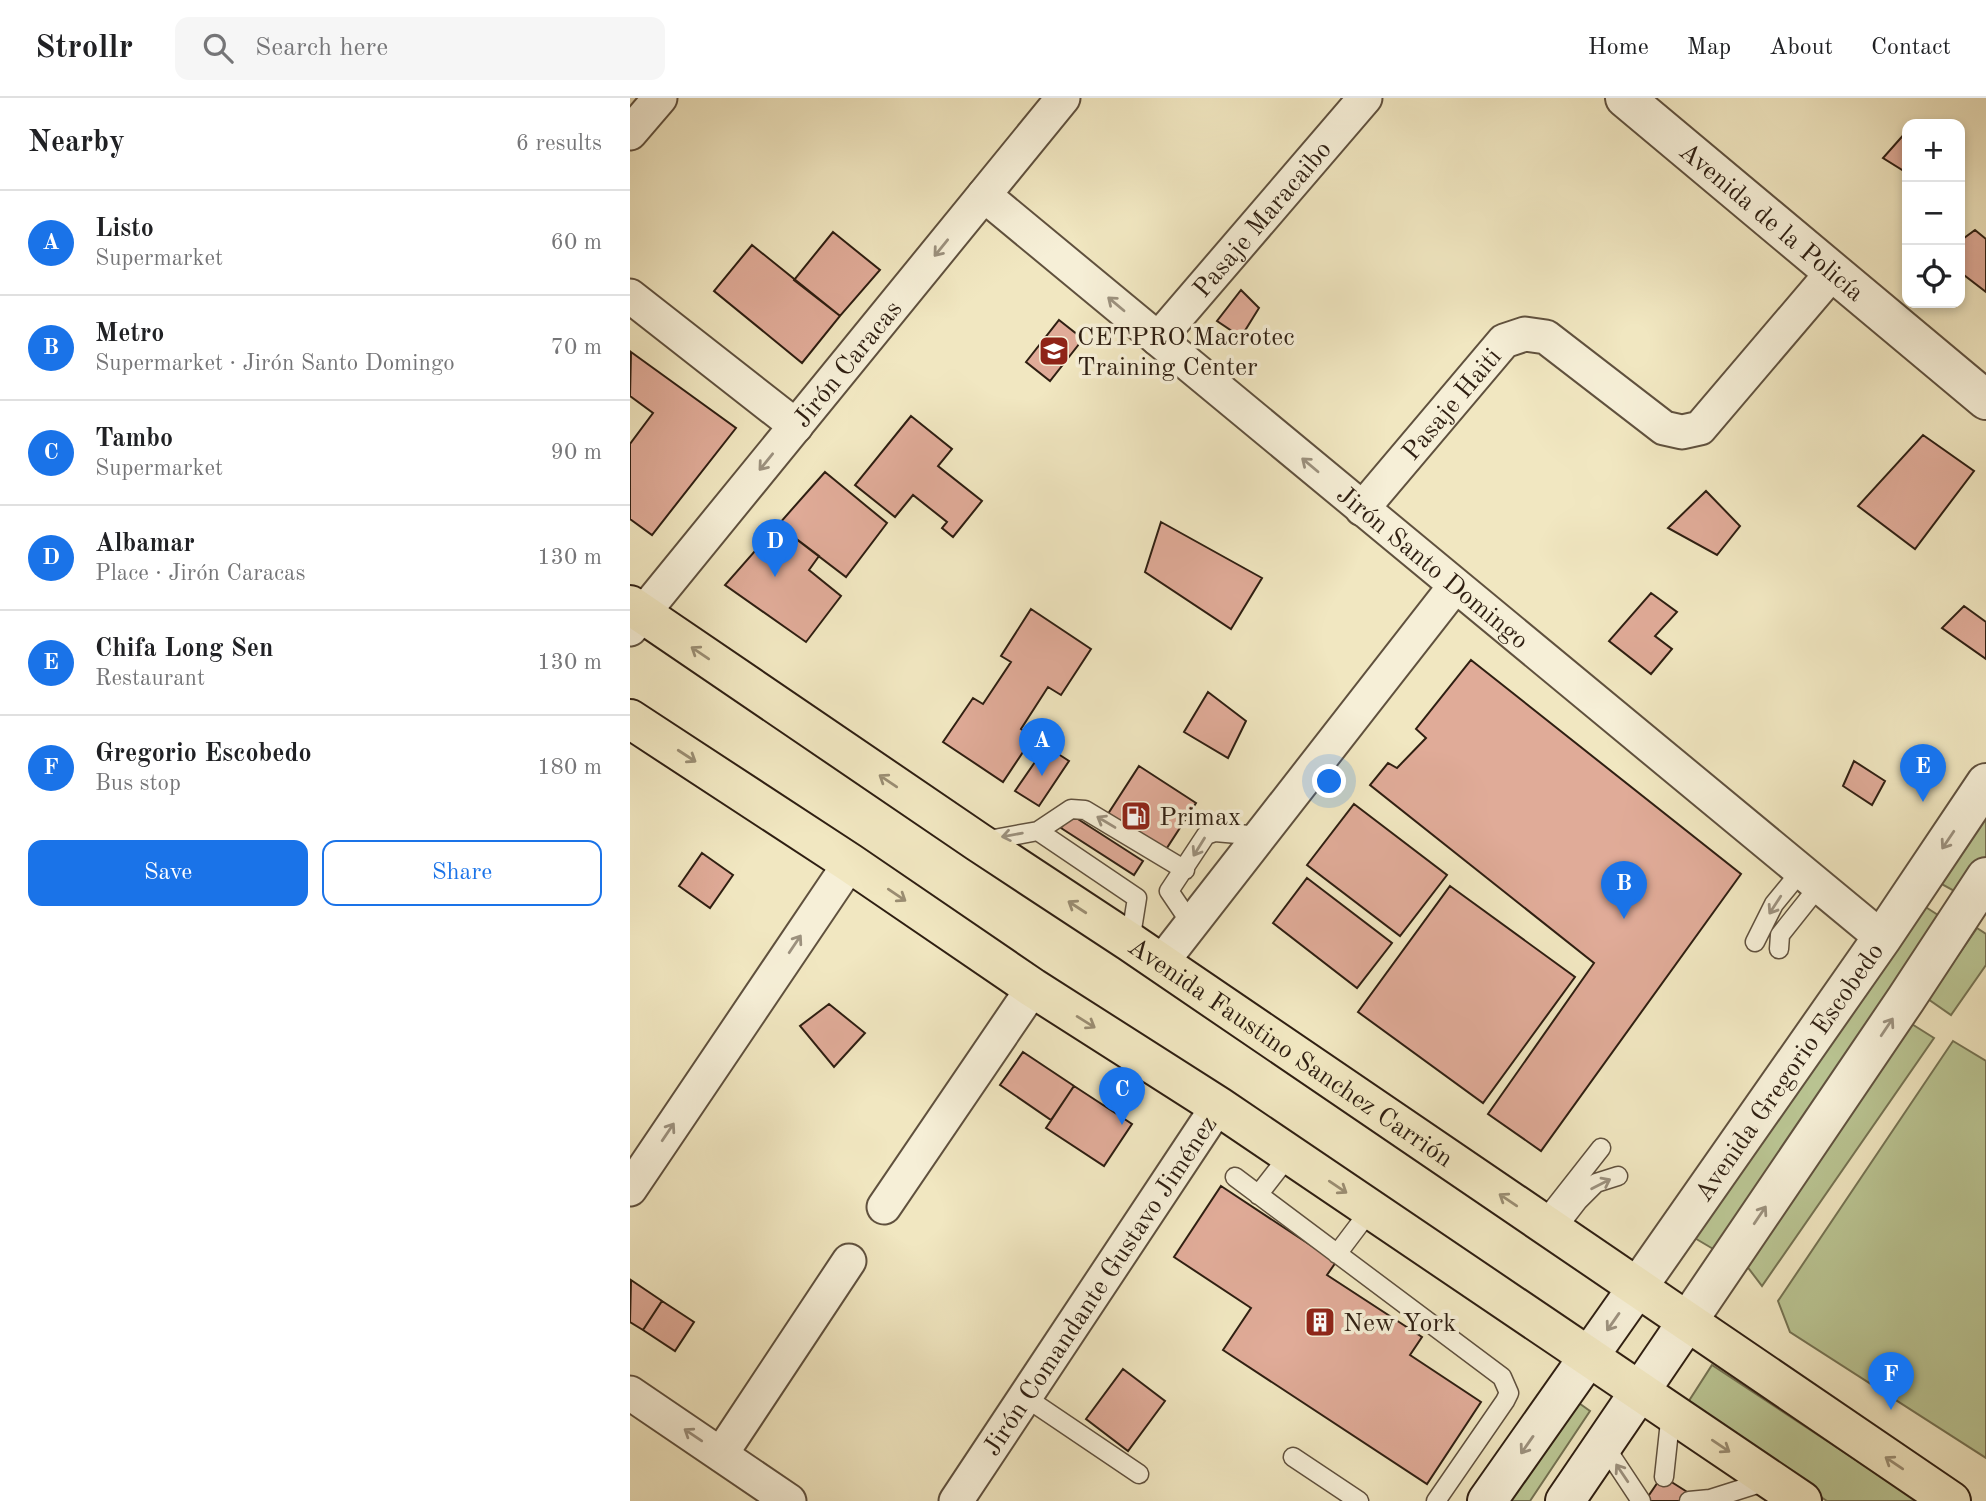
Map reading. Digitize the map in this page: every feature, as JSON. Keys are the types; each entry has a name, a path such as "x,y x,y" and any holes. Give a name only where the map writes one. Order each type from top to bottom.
{"main road":[{"name":"Avenida Faustino Sanchez Carrión","path":"634,616 1130,942 1951,1501"},
{"path":"630,719 850,863 1033,988 1290,1154 1671,1412 1777,1491"}],"street":[{"path":"630,133 660,98"},
{"name":"Jirón Caracas","path":"634,616 796,426 1063,98"},
{"name":"Pasaje Maracaibo","path":"1158,339 1365,98"},
{"name":"Avenida de la Policía","path":"1625,98 1986,400"},
{"name":"Jirón Santo Domingo","path":"984,195 1882,938"},
{"name":"Pasaje Haiti","path":"1362,509 1504,341 1525,334 1546,337 1664,428 1682,432 1700,428 1832,273"},
{"path":"630,296 796,426"},
{"path":"1161,963 1455,586"},
{"name":"Avenida Gregorio Escobedo","path":"1488,1501 1882,938 1986,783"},
{"path":"630,1189 850,863"},
{"name":"Avenida Gregorio Escobedo","path":"1565,1501 1986,877"},
{"path":"884,1207 1033,988"},
{"name":"Jirón Comandante Gustavo Jiménez","path":"956,1501 1218,1106"},
{"path":"721,1454 849,1261"},
{"path":"630,1392 789,1501"}],"lane":[{"path":"978,842 1038,831 1071,809 1085,810 1185,870"},
{"path":"1038,831 1137,898 1169,891 1210,833 1260,836"},
{"path":"1755,942 1774,904 1810,879"},
{"path":"1779,949 1780,936 1810,879"},
{"path":"1169,891 1192,925"},
{"path":"1130,942 1137,898"},
{"path":"1548,1228 1601,1148"},
{"path":"1258,1195 1290,1154"},
{"path":"1235,1177 1502,1377 1508,1393 1505,1401 1436,1501"},
{"path":"1548,1228 1596,1183 1618,1177"},
{"path":"1337,1254 1371,1209"},
{"path":"1025,1397 1139,1474"},
{"path":"1664,1477 1671,1412"},
{"path":"1604,1445 1641,1501"},
{"path":"1293,1457 1359,1501"},
{"path":"1689,1501 1777,1491"}],"green space":[{"path":"1986,808 1986,862 1965,897 1936,881"},
{"path":"1918,902 1944,919 1720,1253 1693,1237"},
{"path":"1977,928 1986,934 1986,965 1951,1015 1928,999"},
{"path":"1907,1021 1934,1038 1762,1286 1746,1265"},
{"path":"1953,1041 1986,1061 1986,1458 1790,1332 1778,1301"},
{"path":"1712,1365 1918,1501 1827,1501 1685,1407"},
{"path":"1569,1396 1590,1411 1530,1501 1499,1501"}],"building":[{"path":"1902,137 1902,170 1883,158"},
{"path":"1975,230 1986,239 1986,292 1965,276 1965,237"},
{"path":"833,232 880,270 840,316 794,280"},
{"path":"752,245 840,316 802,363 714,291"},
{"path":"1241,290 1259,308 1241,337 1217,321"},
{"name":"CETPRO Macrotec Training Center","path":"1059,320 1083,339 1050,381 1026,362"},
{"path":"631,352 736,428 652,535 630,519 630,444 653,413 630,396"},
{"path":"911,416 952,449 938,466 982,501 953,537 942,528 947,522 913,495 895,517 855,485"},
{"path":"1923,435 1974,471 1915,549 1858,506"},
{"path":"825,472 887,523 846,577 778,525"},
{"path":"1706,491 1740,526 1717,555 1668,528"},
{"path":"1161,522 1262,578 1231,629 1145,572"},
{"path":"778,525 819,556 809,570 841,596 806,642 725,585"},
{"path":"1651,593 1677,612 1655,636 1672,649 1651,674 1609,641"},
{"path":"1964,606 1986,622 1986,659 1942,628"},
{"path":"1031,609 1091,649 1061,695 1048,687 1021,729 1033,737 1003,782 943,742 973,698 983,704 1011,662 1001,656"},
{"path":"1471,660 1741,874 1541,1151 1488,1114 1594,963 1370,785 1388,763 1397,768 1426,738 1416,729"},
{"path":"1208,692 1246,721 1228,758 1184,732"},
{"path":"1046,746 1069,761 1039,806 1015,791"},
{"path":"1854,761 1885,781 1872,805 1843,786"},
{"path":"1139,766 1196,803 1163,854 1106,817"},
{"path":"1354,804 1447,875 1400,936 1307,865"},
{"path":"1070,814 1143,861 1134,875 1061,828"},
{"path":"702,853 733,875 710,908 679,886"},
{"path":"1307,878 1392,943 1357,988 1273,923"},
{"path":"1450,886 1575,977 1483,1103 1358,1012"},
{"path":"829,1004 865,1033 834,1067 800,1026"},
{"path":"1023,1052 1074,1086 1051,1120 1000,1085"},
{"path":"1074,1086 1132,1124 1104,1166 1046,1128"},
{"name":"New York","path":"1221,1186 1336,1262 1327,1275 1422,1337 1410,1355 1481,1402 1427,1484 1223,1350 1251,1308 1174,1257"},
{"path":"631,1280 662,1301 643,1330 630,1322"},
{"path":"662,1301 694,1322 675,1351 643,1330"},
{"path":"1123,1369 1165,1401 1128,1451 1086,1419"},
{"path":"1662,1476 1692,1495 1688,1501 1645,1501"}],"place":[{"name":"CETPRO Macrotec Training Center","path":"1054,351"},
{"name":"Albamar","path":"775,577"},
{"name":"Listo","path":"1042,776"},
{"name":"Chifa Long Sen","path":"1923,802"},
{"name":"Primax","path":"1136,816"},
{"name":"Metro","path":"1624,919"},
{"name":"Tambo","path":"1122,1125"},
{"name":"New York","path":"1320,1322"},
{"name":"Gregorio Escobedo","path":"1891,1410"}]}
